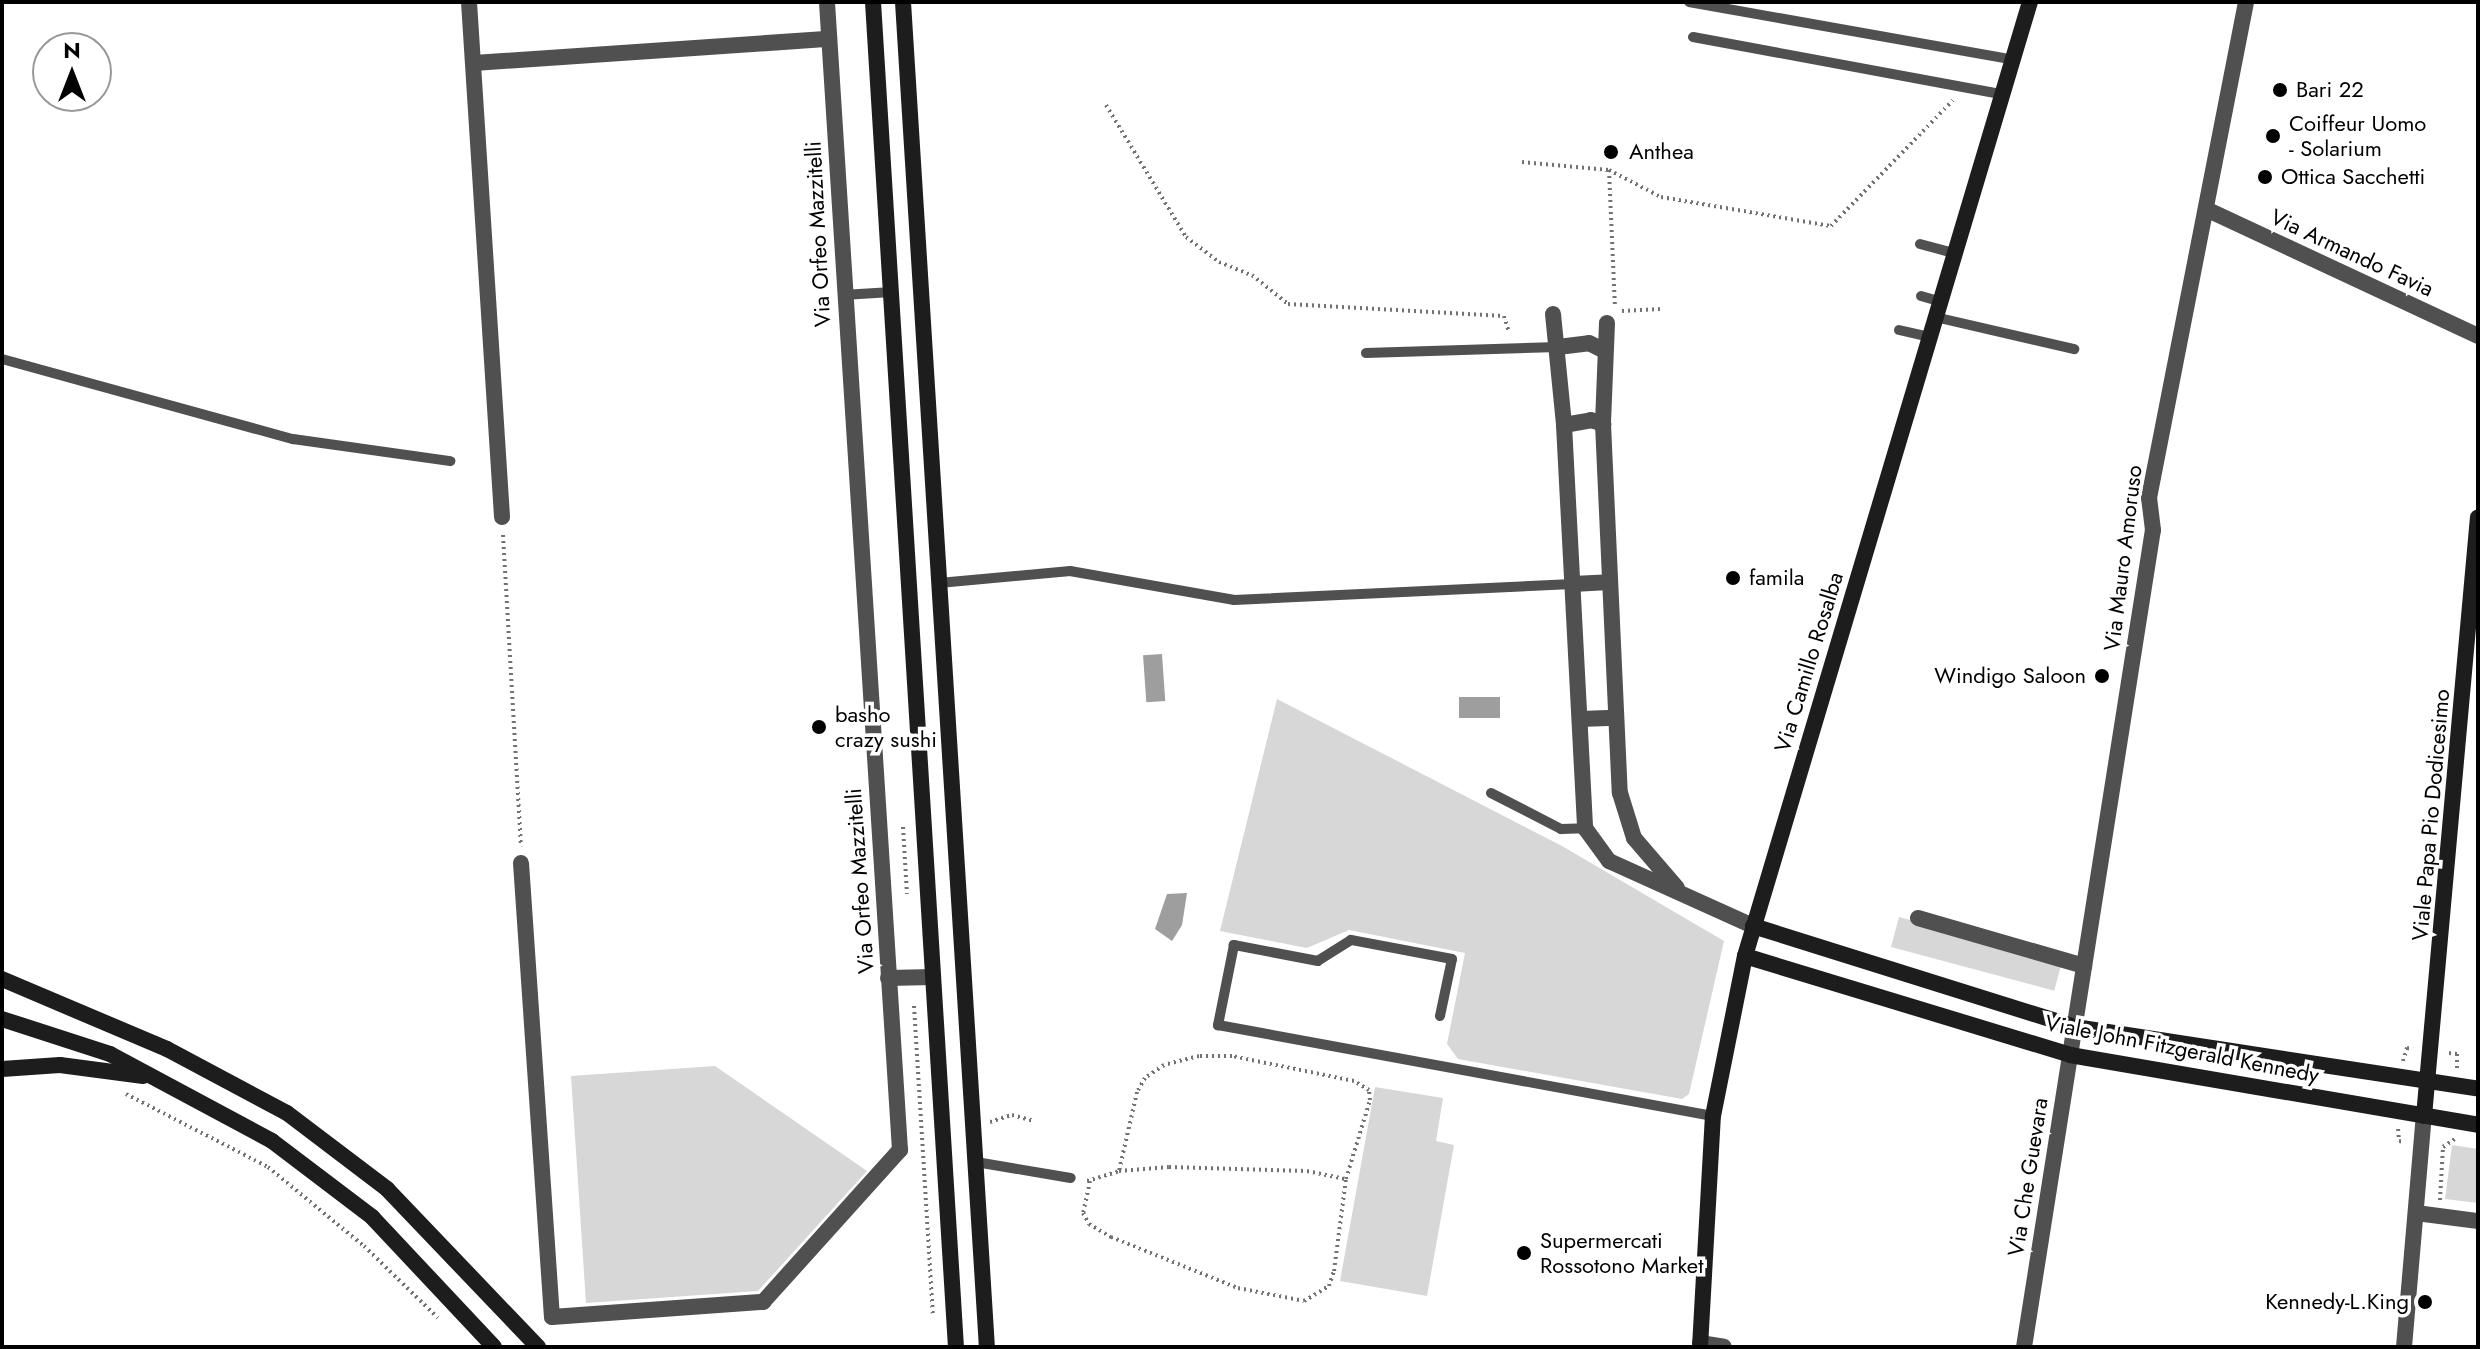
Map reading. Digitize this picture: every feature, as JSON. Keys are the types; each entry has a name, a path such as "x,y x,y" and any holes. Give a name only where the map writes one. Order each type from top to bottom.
{"main road":[{"path":"873,2 956,1347"},
{"path":"903,2 987,1347"},
{"name":"Via Camillo Rosalba","path":"1700,1345 1713,1116 1745,956 2030,2"},
{"name":"Viale Papa Pio Dodicesimo","path":"2424,1116 2478,517"},
{"path":"912,631 942,628"},
{"path":"915,689 925,684 946,687"},
{"name":"Viale John Fitzgerald Kennedy","path":"1753,926 2075,1027 2478,1089"},
{"name":"Viale John Fitzgerald Kennedy","path":"1745,956 2070,1055 2478,1125"},
{"path":"2,979 167,1049 287,1113 387,1189 538,1347"},
{"path":"2,1019 110,1054 214,1107 324,1179 415,1258 494,1347"},
{"path":"2,1069 60,1065 151,1077"}],"street":[{"path":"469,2 502,517"},
{"name":"Via Orfeo Mazzitelli","path":"521,863 552,1317 763,1302 900,1150 843,295 827,2"},
{"name":"Via Mauro Amoruso","path":"2075,1027 2153,530 2149,498 2208,210 2246,2"},
{"path":"474,63 829,39"},
{"name":"Via Armando Favia","path":"2208,210 2478,336"},
{"path":"1553,314 1564,425 1585,828 1609,861 1753,926"},
{"path":"1607,323 1603,424 1620,793 1634,838 1678,890"},
{"path":"1558,347 1589,343 1605,351"},
{"path":"1564,425 1603,424"},
{"path":"1573,584 1609,582"},
{"path":"1580,719 1615,718"},
{"path":"1918,918 2084,966"},
{"path":"888,978 933,977"},
{"name":"Via Che Guevara","path":"2022,1343 2075,1027"},
{"path":"2404,1347 2424,1116"},
{"path":"2416,1213 2478,1221"},
{"path":"1700,1345 1724,1347"}],"lane":[{"path":"1693,3 2013,60"},
{"path":"1693,37 2002,94"},
{"path":"1920,244 1954,253"},
{"path":"843,295 892,292"},
{"path":"1921,296 1937,309 2074,349"},
{"path":"1899,330 1929,337"},
{"path":"1366,353 1558,347"},
{"path":"2,359 293,439 450,461"},
{"path":"939,583 1070,571 1234,600 1573,584"},
{"path":"1491,793 1561,829 1585,828"},
{"path":"1440,1016 1452,959 1351,940 1318,961 1234,945 1218,1025 1713,1116"},
{"path":"976,1162 1071,1178"}],"path":[{"path":"1522,162 1609,170 1661,197 1831,226 1966,87"},
{"path":"1106,105 1186,237 1219,262 1252,275 1288,304 1504,316 1514,346"},
{"path":"1609,170 1616,311 1660,309"},
{"path":"502,517 521,863"},
{"path":"1090,1181 1083,1213 1089,1224 1152,1256 1287,1301 1304,1301 1329,1286 1346,1179 1370,1100 1369,1090 1354,1081 1232,1056 1188,1059 1164,1065 1145,1078 1119,1171"},
{"path":"971,1098 990,1122 1012,1115 1034,1121"},
{"path":"148,1101 268,1167 364,1246 447,1327"},
{"path":"2452,1205 2440,1203 2443,1147 2455,1139 2466,1141"},
{"path":"1071,1178 1090,1181 1119,1171 1222,1168 1307,1171 1346,1179"}],"shaded area":[{"path":"1162,654 1165,701 1146,702 1143,655"},
{"path":"1459,697 1500,697 1500,718 1459,718"},
{"path":"1277,699 1562,846 1724,941 1689,1094 1682,1099 1458,1059 1447,1044 1465,953 1349,930 1307,948 1220,931"},
{"path":"1187,893 1182,925 1172,941 1155,929 1167,894"},
{"path":"1899,917 2062,961 2054,991 1891,947"},
{"path":"715,1066 867,1171 758,1291 586,1303 571,1076"},
{"path":"1375,1087 1443,1098 1436,1141 1454,1145 1427,1296 1340,1281"},
{"path":"2452,1145 2478,1149 2478,1203 2445,1199"}],"place":[{"name":"Bari 22","path":"2280,90"},
{"name":"Coiffeur Uomo - Solarium","path":"2273,136"},
{"name":"Anthea","path":"1611,152"},
{"name":"Ottica Sacchetti","path":"2265,177"},
{"name":"famila","path":"1733,578"},
{"name":"Windigo Saloon","path":"2102,676"},
{"name":"basho crazy sushi","path":"819,727"},
{"name":"Supermercati Rossotono Market","path":"1524,1253"},
{"name":"Kennedy-L.King","path":"2425,1302"}]}
